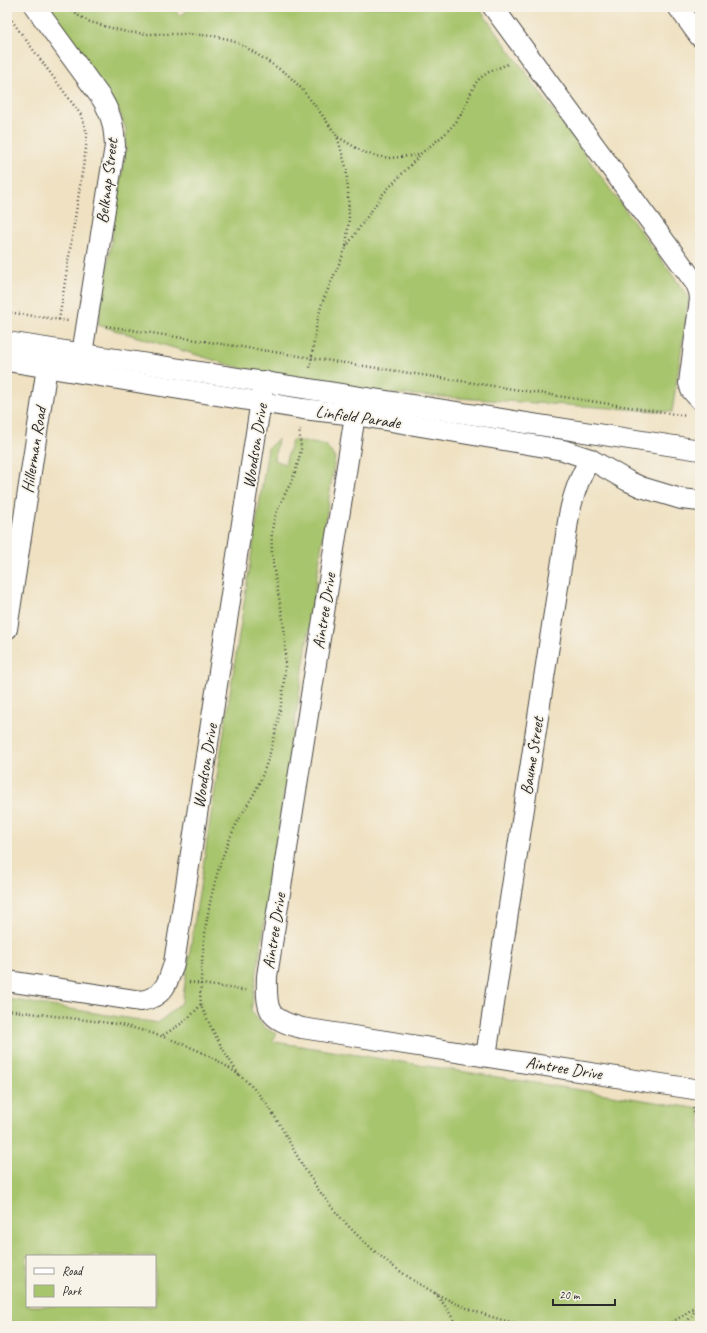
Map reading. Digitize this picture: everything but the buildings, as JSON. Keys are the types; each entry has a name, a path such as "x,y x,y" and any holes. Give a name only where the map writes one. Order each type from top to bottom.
{"street":[{"name":"Belknap Street","path":"35,7 102,99 110,113 114,127 115,146 82,354"},
{"path":"493,7 693,268 700,299 689,383 697,408"},
{"path":"678,7 700,37"},
{"name":"Linfield Parade","path":"7,342 700,450"},
{"name":"Linfield Parade","path":"7,361 557,448 590,459 641,487 681,499 700,501"},
{"name":"Hillerman Road","path":"7,629 47,367"},
{"name":"Woodson Drive","path":"7,981 141,1001 149,1000 157,996 169,979 177,947 262,402 264,381"},
{"name":"Aintree Drive","path":"355,416 267,976 266,994 269,1010 279,1021 302,1028 697,1089"},
{"name":"Baume Street","path":"486,1056 569,515 573,496 580,477 590,459"}],"path":[{"path":"7,14 81,115 87,133 86,148 58,320"},
{"path":"346,248 383,194 419,155 446,134 456,122 463,111 475,84 480,78 488,72 510,64 526,52"},
{"path":"337,136 363,152 376,156 390,158 419,155"},
{"path":"7,312 697,408"},
{"path":"169,979 266,994"},
{"path":"162,1036 186,1020 201,1004"},
{"path":"7,1010 117,1024 162,1036 195,1049 214,1059 239,1075 255,1090 277,1119 316,1187 348,1225 374,1251 396,1269 433,1292 491,1317 533,1326"},
{"path":"697,1089 693,1114 700,1137"},
{"path":"433,1292 446,1306 456,1326"},
{"path":"665,1326 684,1315 700,1303"},
{"path":"684,1326 700,1303"},
{"path":"512,1326 519,1324"}],"green space":[{"path":"46,7 173,7 180,16 192,7 478,7 689,298 672,412 306,388 98,325 126,150 126,130 119,110"},
{"path":"278,439 274,460 285,464 292,440 326,445 335,458 251,1011 264,1027 276,1034 273,1040 275,1042 700,1109 700,1326 223,1326 199,1323 192,1326 44,1326 7,1321 7,999 158,1023 182,1002 268,448"}]}
